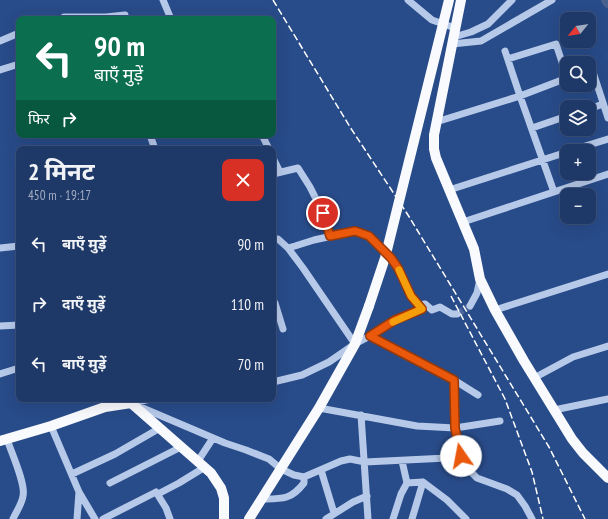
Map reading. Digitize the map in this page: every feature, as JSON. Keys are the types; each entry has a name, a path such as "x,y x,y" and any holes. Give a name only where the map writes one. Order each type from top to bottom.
{"main road":[{"path":"249,519 318,408 355,344 385,258 449,0"},
{"path":"461,0 436,122 434,135 434,149 436,158 474,249 480,279 495,310 534,378 572,439 583,453 608,478"},
{"path":"3,440 51,426 105,403 130,403 211,473 221,488 224,498 224,519"}],"street":[{"path":"164,0 170,16"},
{"path":"408,0 454,37 481,41 552,0"},
{"path":"454,37 471,32 488,24 512,0"},
{"path":"112,16 125,14"},
{"path":"0,41 16,34"},
{"path":"508,59 556,44 560,56"},
{"path":"505,51 554,192"},
{"path":"0,70 16,65"},
{"path":"436,122 520,96 560,81"},
{"path":"596,82 608,118"},
{"path":"596,106 603,104"},
{"path":"532,128 560,118"},
{"path":"591,144 608,139"},
{"path":"449,190 560,154"},
{"path":"276,173 298,168 310,187 323,213 330,236"},
{"path":"463,222 608,174"},
{"path":"288,248 314,240 355,231 369,236 391,258 398,268 411,296 422,309"},
{"path":"276,239 288,248 355,344"},
{"path":"0,248 16,246"},
{"path":"495,310 608,274"},
{"path":"470,306 477,293 480,279"},
{"path":"276,381 302,375 329,362 355,344 395,320 422,309 424,304 432,310 440,307 452,314 457,314"},
{"path":"276,306 283,329"},
{"path":"0,326 16,325"},
{"path":"370,336 454,380 478,395"},
{"path":"534,378 573,357 608,346"},
{"path":"0,374 16,369"},
{"path":"454,380 455,428 461,456 470,471 477,478 507,489 517,495 526,506 532,519"},
{"path":"554,410 608,399"},
{"path":"130,403 135,402"},
{"path":"130,403 225,443 269,459 281,469 294,475 304,477 341,461 402,461 461,456"},
{"path":"318,408 417,426 455,428 500,421"},
{"path":"361,415 368,519"},
{"path":"51,426 79,492 95,519"},
{"path":"72,474 115,454 160,428"},
{"path":"103,519 156,492 158,494 179,483 201,464 214,438"},
{"path":"3,440 22,482 24,492 23,498 13,519"},
{"path":"110,484 181,447"},
{"path":"393,519 400,494 407,483 402,461"},
{"path":"321,470 334,514"},
{"path":"262,499 280,499 293,495 304,483 304,477"},
{"path":"407,483 423,482 447,500 466,519"},
{"path":"412,519 423,482"},
{"path":"77,519 79,492"},
{"path":"158,494 170,519"},
{"path":"326,519 353,502 367,496"}],"tunnel":[{"path":"457,314 470,306"}],"railway":[{"path":"273,0 350,127 408,215 549,447 585,519"},
{"path":"451,296 505,399 532,472 543,519"}],"slow traffic":[{"path":"393,322 422,309 411,296 399,270"}],"route":[{"path":"323,213 330,236 355,231 369,236 377,243 398,268 411,296 422,309 395,320 370,336 454,380 455,428 461,456"}]}
